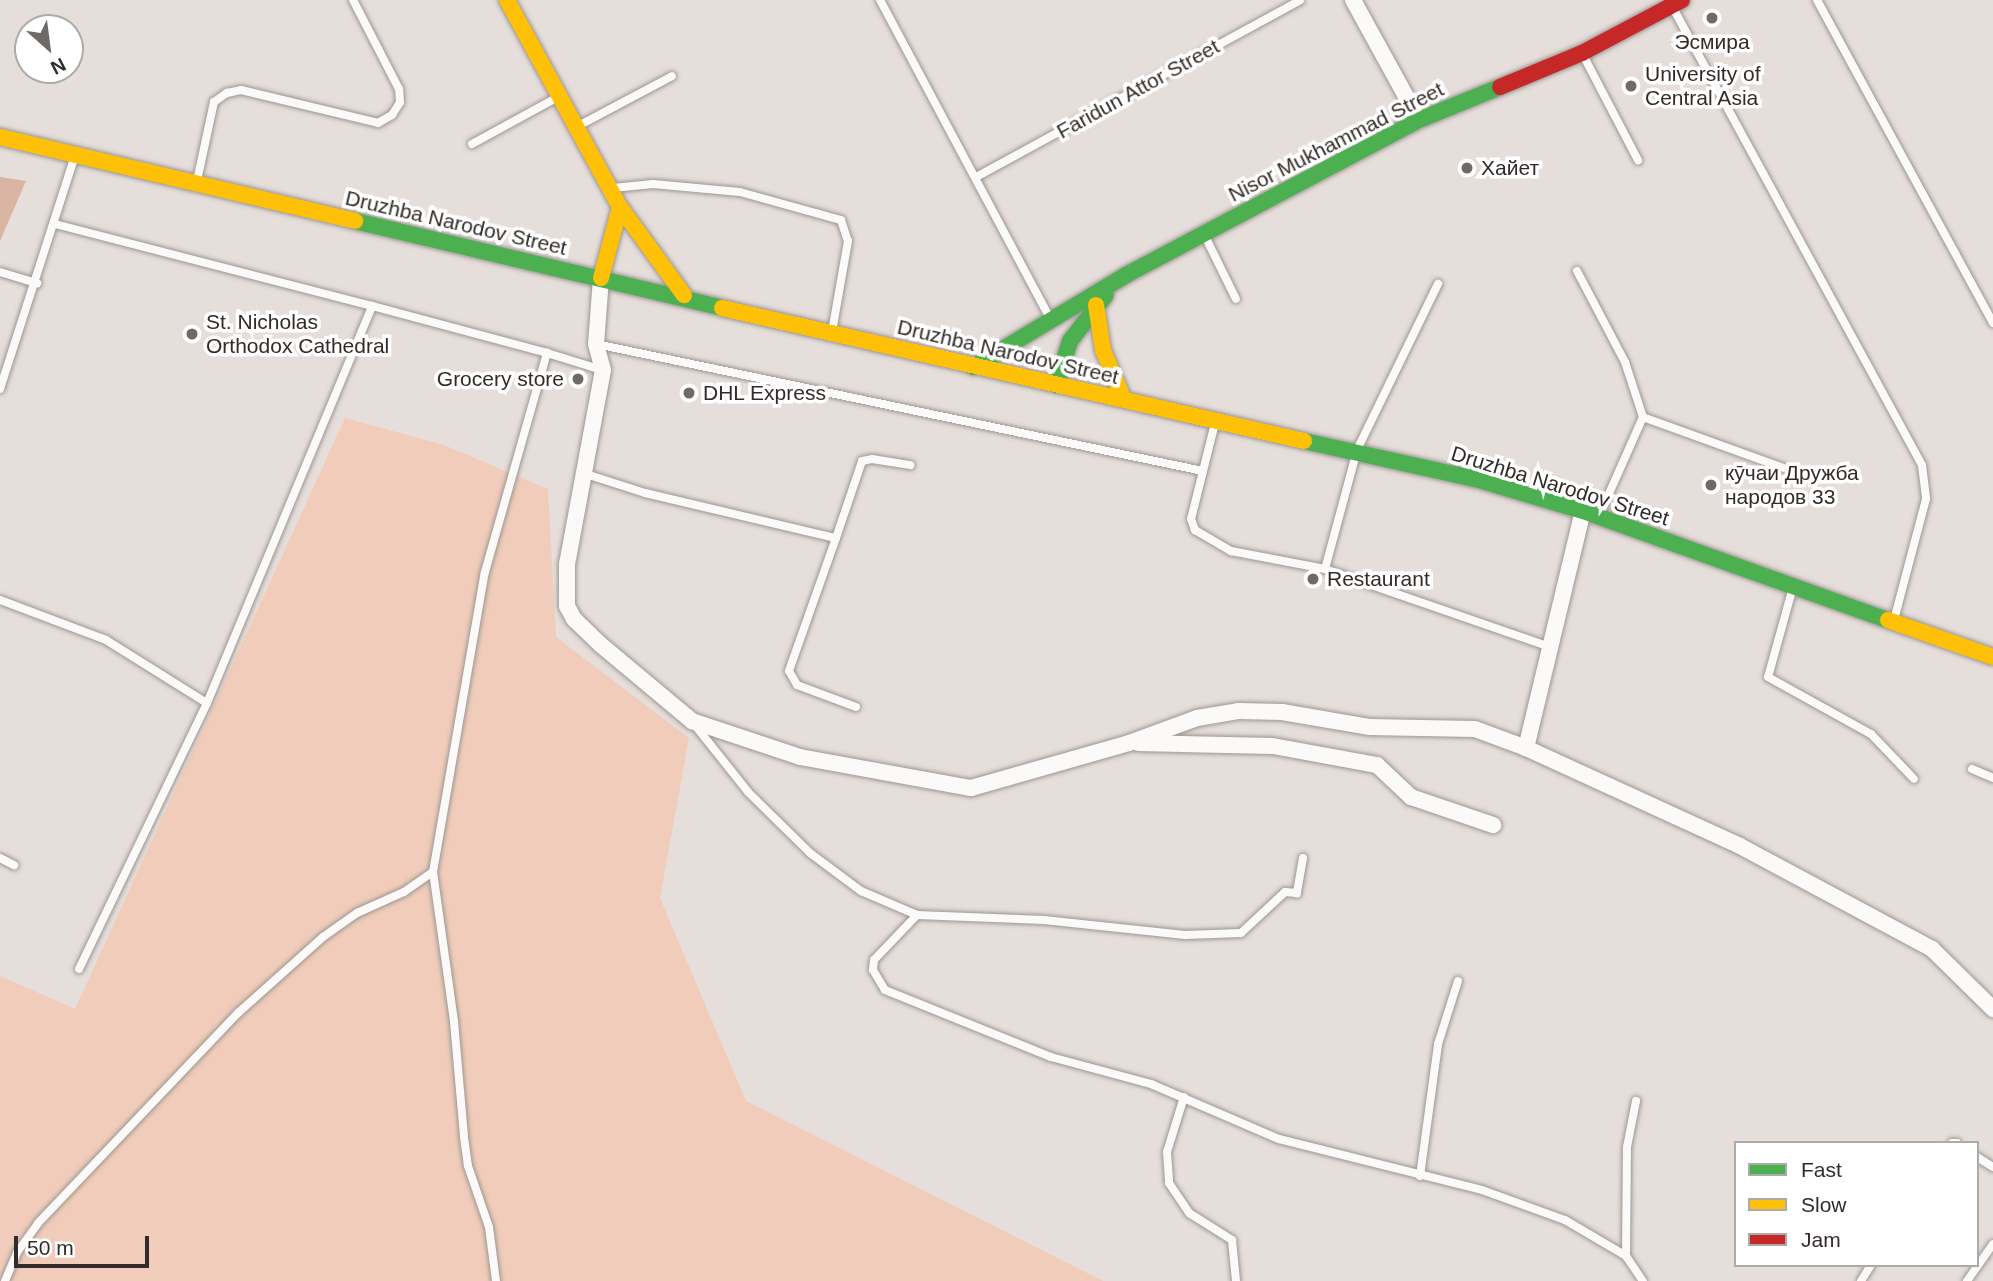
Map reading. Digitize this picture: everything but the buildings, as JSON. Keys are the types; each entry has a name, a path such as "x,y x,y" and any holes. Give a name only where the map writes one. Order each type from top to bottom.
{"main road":[{"path":"507,0 608,188 684,295"},
{"name":"Nisor Mukhammad Street","path":"973,367 1126,275 1419,120 1582,53 1677,3"},
{"name":"Druzhba Narodov Street","path":"0,137 196,186 684,295 973,367 1357,450 1591,514 1993,657"},
{"path":"601,278 620,207"},
{"name":"Nisor Mukhammad Street","path":"1056,385 1070,341 1096,304 1126,275"},
{"path":"1096,304 1102,350 1124,400"}],"street":[{"path":"1353,0 1419,120"},
{"path":"601,278 596,344 603,370 565,593 574,619 692,720 800,757 971,788 1129,743 1197,718 1239,711 1282,712 1369,727 1475,729 1526,748 1740,846 1932,949 1993,1009"},
{"path":"1526,748 1550,648 1591,514"},
{"path":"1129,743 1273,746 1343,757 1377,765 1410,797 1493,825"}],"lane":[{"path":"196,186 214,102 227,93 241,90 378,123 391,115 400,102 399,89 353,0"},
{"path":"880,0 1051,320"},
{"name":"Faridun Attor Street","path":"976,177 1300,0"},
{"path":"1817,0 1993,324"},
{"path":"1677,3 1922,464 1926,499 1894,622"},
{"path":"1582,53 1638,160"},
{"path":"574,128 672,76"},
{"path":"472,144 558,97"},
{"path":"0,389 37,283 75,156"},
{"path":"608,188 653,184 740,192 841,220 848,241 832,332"},
{"path":"55,224 372,306 603,370"},
{"path":"1203,233 1236,299"},
{"path":"1577,271 1625,362 1643,416 1591,514"},
{"path":"0,272 37,283"},
{"path":"1325,569 1357,450 1438,284"},
{"path":"79,969 207,702 372,306"},
{"path":"596,344 1203,471"},
{"path":"496,1281 489,1227 467,1156 433,872 485,572 547,353"},
{"path":"1643,416 1784,468"},
{"path":"1216,420 1191,519 1205,539 1231,551 1325,569 1550,648"},
{"path":"856,707 797,685 789,671 862,461 911,465"},
{"path":"586,474 645,493 835,538"},
{"path":"1794,586 1768,677 1871,734 1914,779"},
{"path":"0,600 106,640 207,702"},
{"path":"692,720 748,792 810,853 861,891 917,915 1044,920 1185,935 1241,933 1285,892 1297,893 1303,858"},
{"path":"1972,769 1993,778"},
{"path":"0,858 14,865"},
{"path":"5,1281 18,1251 38,1223 238,1013 334,929 433,872"},
{"path":"917,915 874,960 873,970 885,990 1051,1058 1184,1097 1279,1139 1482,1190 1565,1220 1626,1256 1643,1281"},
{"path":"1420,1176 1438,1044 1458,981"},
{"path":"1184,1097 1167,1152 1169,1183 1189,1213 1232,1240 1236,1281"},
{"path":"1626,1256 1627,1147 1636,1101"},
{"path":"1979,1265 1993,1244"}],"shaded area":[{"path":"0,177 26,181 0,241"},
{"path":"345,418 444,445 548,489 556,637 689,738 660,898 746,1101 1103,1281 0,1281 0,976 75,1009"}],"traffic: fast":[{"path":"973,367 1126,275 1419,120 1500,87"},
{"path":"355,221 722,308"},
{"path":"1056,385 1070,341 1106,295"},
{"path":"1304,441 1476,479 1583,511 1888,620"}],"traffic: slow":[{"path":"507,0 620,207 684,295"},
{"path":"0,137 355,221"},
{"path":"601,278 620,207"},
{"path":"1096,305 1103,350 1124,400"},
{"path":"722,308 1304,441"},
{"path":"1888,620 1993,657"}],"traffic: jam":[{"path":"1500,87 1582,53 1682,0"}],"place":[{"name":"Эсмира","path":"1712,18"},
{"name":"University of Central Asia","path":"1631,86"},
{"name":"Хайет","path":"1467,168"},
{"name":"St. Nicholas Orthodox Cathedral","path":"192,334"},
{"name":"Grocery store","path":"578,379"},
{"name":"DHL Express","path":"689,393"},
{"name":"кӯчаи Дружба народов 33","path":"1711,485"},
{"name":"Restaurant","path":"1313,579"}]}
